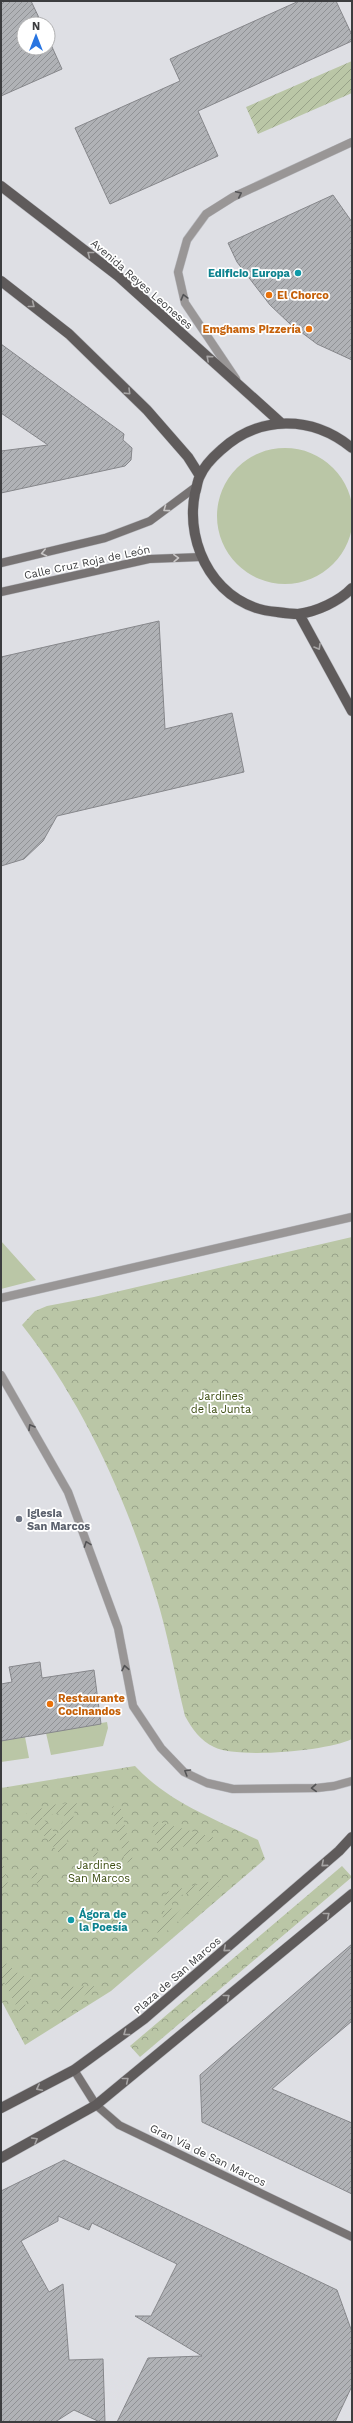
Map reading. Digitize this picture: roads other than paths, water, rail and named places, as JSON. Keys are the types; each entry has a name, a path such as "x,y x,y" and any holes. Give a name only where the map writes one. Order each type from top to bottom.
{"main road":[{"name":"Avenida Reyes Leoneses","path":"1,186 118,276 280,422"},
{"path":"1,281 69,334 136,399 188,457 200,476"},
{"path":"352,448 338,436 310,424 280,422 254,428 230,441 214,456 200,476 192,510 194,535 201,557 216,581 241,601 271,612 298,614 327,605 352,588"},
{"name":"Calle Cruz Roja de León","path":"1,563 105,538 150,521 197,486"},
{"name":"Calle Cruz Roja de León","path":"1,592 149,559 201,557"},
{"path":"298,614 332,671 352,711"},
{"name":"Plaza de San Marcos","path":"1,2108 74,2070 144,2020 339,1851 352,1837"},
{"path":"1,2158 96,2105 352,1894"},
{"name":"Gran Vía de San Marcos","path":"74,2070 96,2105 119,2125 352,2236"}],"street":[{"path":"242,388 185,302 178,272 187,240 206,214 233,197 352,142"},
{"path":"1,1298 352,1217"},
{"path":"1,1375 68,1492 118,1628 133,1706 161,1748 184,1772 207,1783 233,1789 317,1788 334,1786 352,1781"}],"place":[{"name":"Edificio Europa","path":"298,273"},
{"name":"El Chorco","path":"269,295"},
{"name":"Emghams Pizzería","path":"309,329"},
{"name":"Iglesia San Marcos","path":"19,1519"},
{"name":"Restaurante Cocinandos","path":"50,1704"},
{"name":"Ágora de la Poesía","path":"71,1920"}],"park label":[{"name":"Jardines de la Junta","path":"221,1402"},
{"name":"Jardines San Marcos","path":"99,1871"}]}
